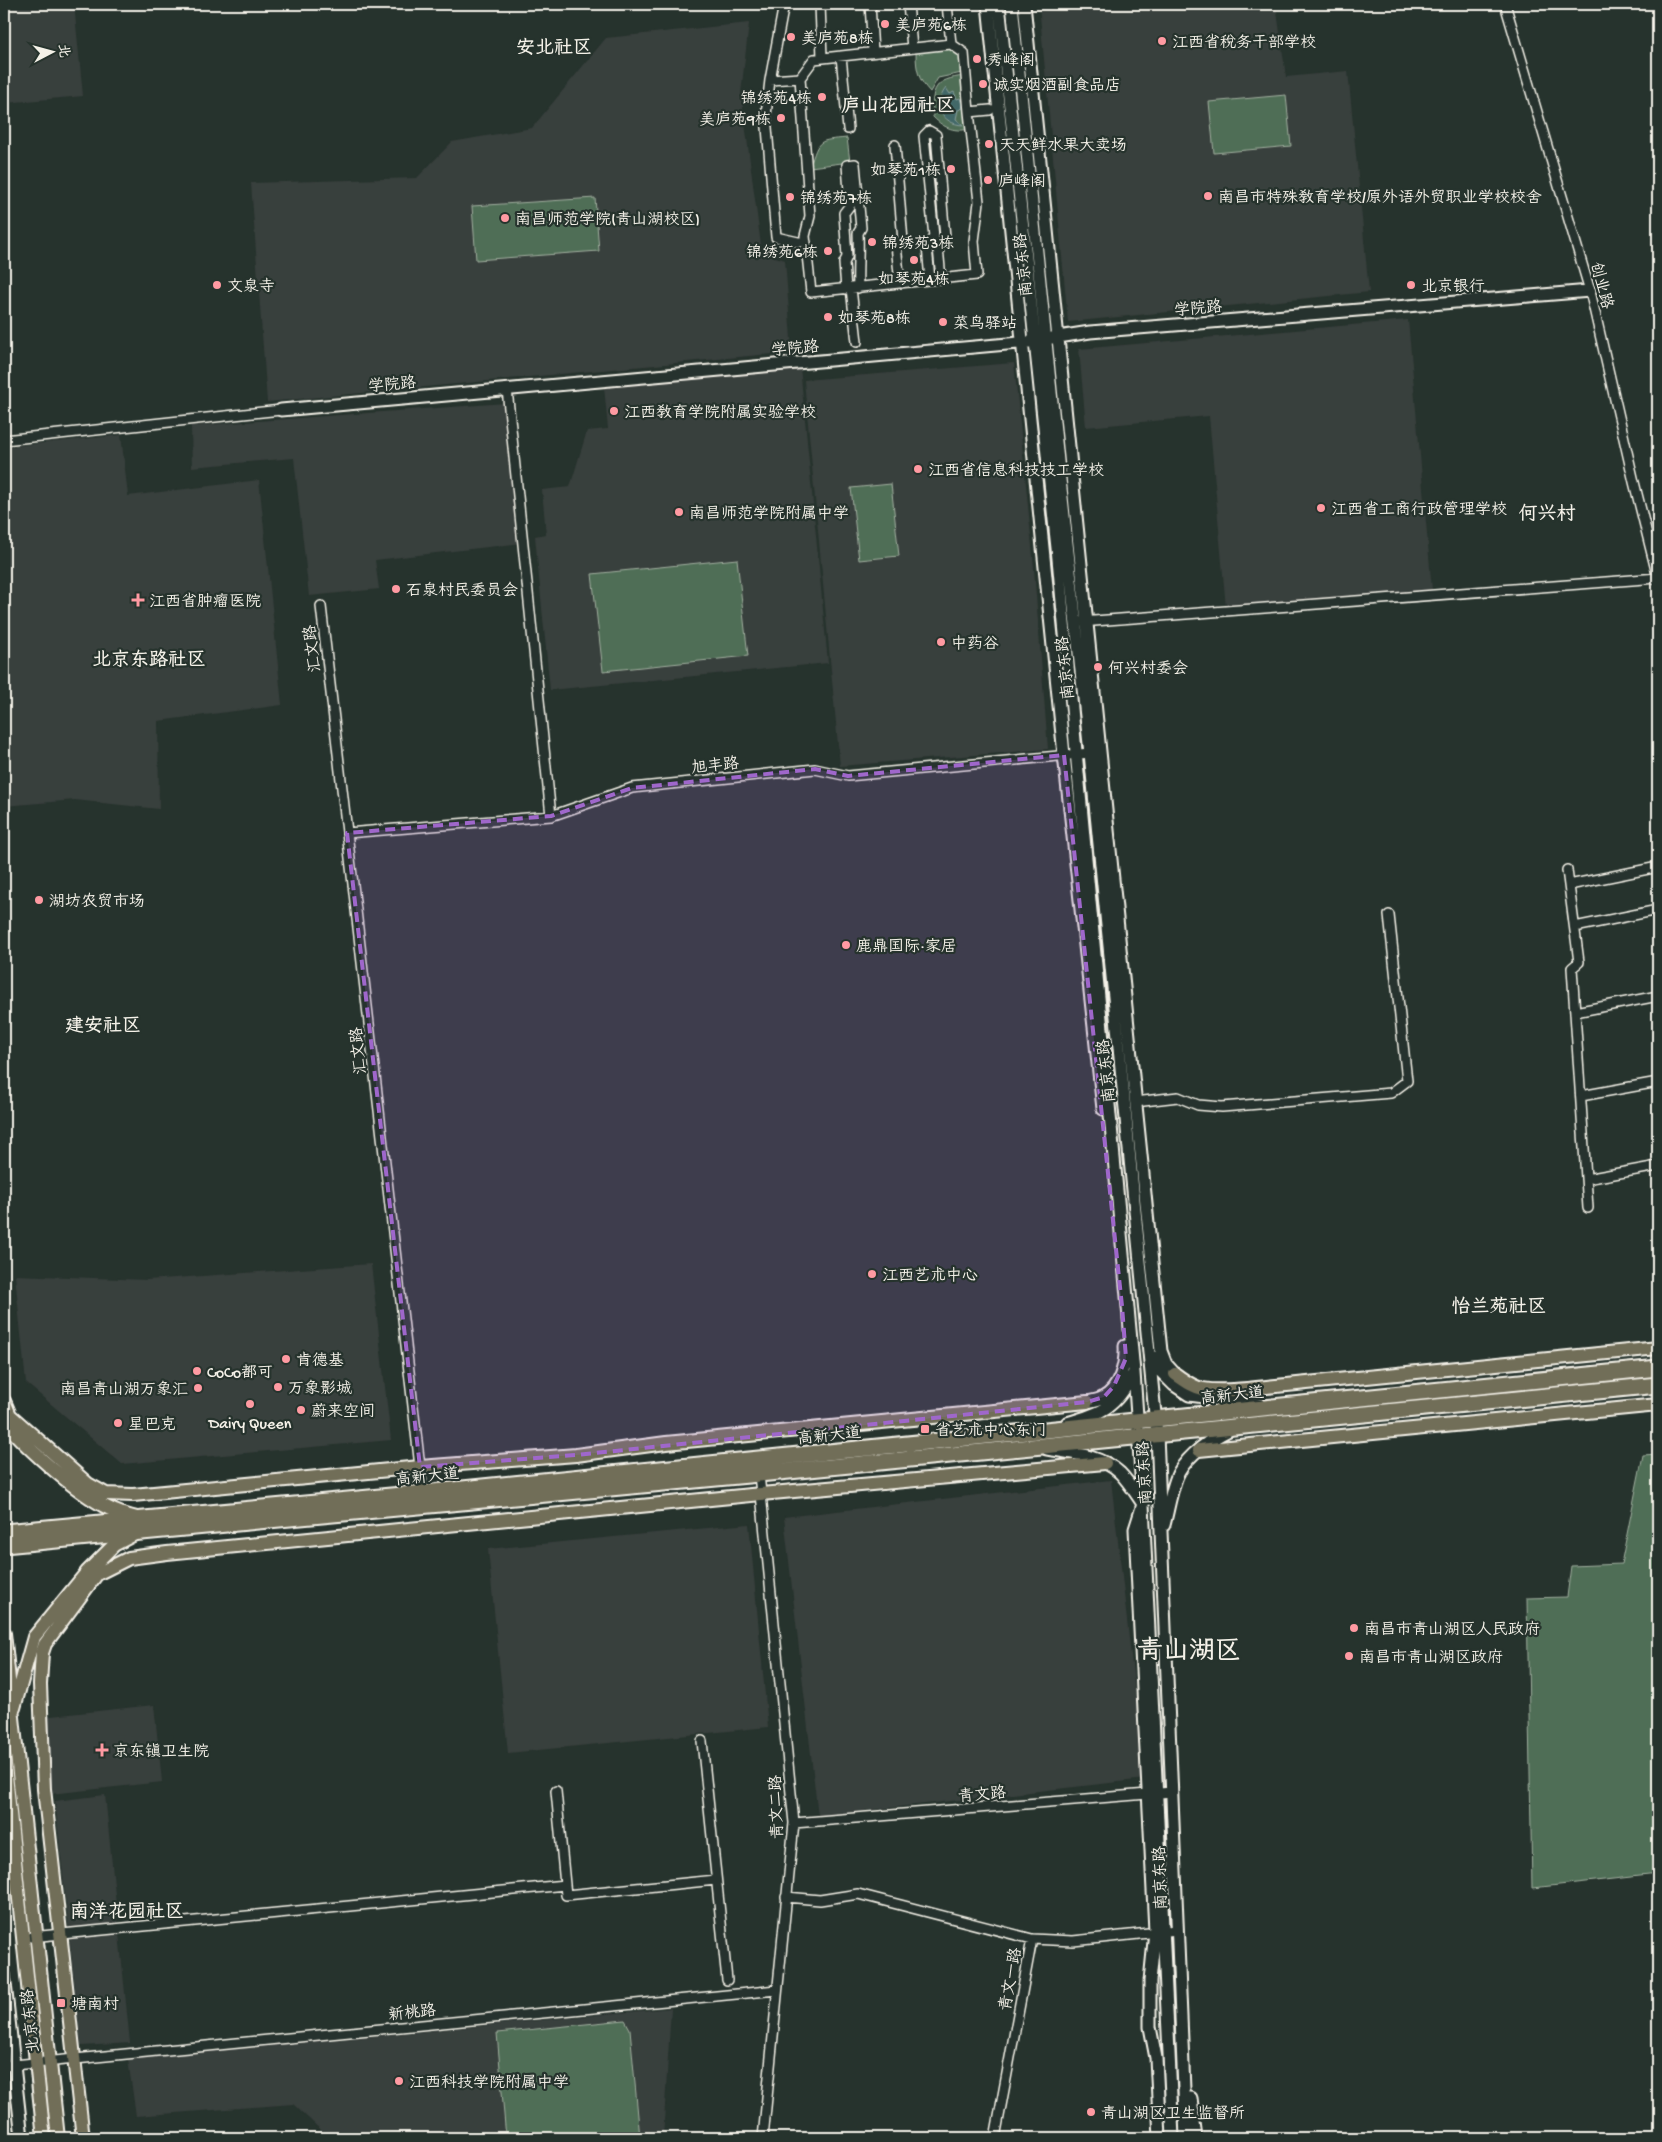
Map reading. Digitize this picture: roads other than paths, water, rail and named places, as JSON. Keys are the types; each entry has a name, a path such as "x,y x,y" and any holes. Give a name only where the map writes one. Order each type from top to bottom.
{"highway":[{"name":"高新大道","path":"4,1532 140,1526 758,1474 1038,1447 1278,1406 1658,1368"},
{"name":"高新大道","path":"1156,1427 1238,1426 1658,1385"},
{"name":"高新大道","path":"4,1545 140,1526 423,1493 1036,1431 1138,1429"}],"main road":[{"path":"4,1401 10,1416 88,1484 106,1494 133,1495 420,1467 576,1455 666,1443 1087,1402 1104,1397 1114,1386 1123,1373 1126,1358 1105,1125 1064,755 988,4"},
{"name":"南京东路","path":"999,4 1040,340 1081,622 1090,753 1156,1427 1187,2138"},
{"name":"南京东路","path":"1012,4 1040,340 1134,1372 1143,1504 1153,1793 1160,1931 1174,2138"},
{"path":"1024,4 1058,337 1081,622 1161,1351 1166,1364 1188,1384 1203,1389 1229,1389 1658,1348"},
{"name":"学院路","path":"281,410 1023,343 1090,332 1590,291"},
{"path":"1147,1331 1157,1368 1174,1385 1189,1395 1278,1406"},
{"path":"1036,1431 1099,1414 1126,1389 1134,1372"},
{"path":"1199,1450 1658,1405"},
{"path":"4,1422 15,1434 82,1492 140,1526 114,1545 87,1572 34,1636 12,1718"},
{"path":"1161,1531 1178,1473 1199,1450 1214,1438 1238,1426"},
{"path":"1038,1447 1087,1456 1105,1463 1119,1473 1143,1504"},
{"path":"82,2138 44,1789 40,1684 42,1652 45,1644 97,1574 129,1558 148,1555 760,1494 1105,1463"},
{"name":"北京东路","path":"4,1633 58,2138"},
{"path":"1166,1647 1174,1671 1192,2110 1196,2138"},
{"name":"北京东路","path":"4,1756 21,1938 44,2138"},
{"path":"1160,1931 1150,1981 1150,2027 1156,2058 1160,2138"},
{"path":"4,1974 9,2065 22,2138"}],"street":[{"path":"784,4 770,80 766,115 776,237 806,242"},
{"path":"820,4 822,58"},
{"path":"870,4 873,52"},
{"path":"908,4 912,48"},
{"path":"947,4 951,44"},
{"name":"创业路","path":"1504,4 1590,291 1658,578"},
{"path":"951,44 964,53 979,202 974,241 977,276 810,292 806,242 810,216 800,78 814,59 841,56 951,44"},
{"path":"841,56 848,129"},
{"path":"770,80 800,78"},
{"path":"970,112 990,110"},
{"path":"930,280 927,246 934,237 924,136 929,131 936,135 945,237 938,247 941,279"},
{"path":"894,146 903,241 896,245 900,284"},
{"path":"852,288 844,263 847,257 844,213 850,204 847,165 855,164 861,228 858,233 852,288 857,342"},
{"path":"507,389 551,816"},
{"name":"学院路","path":"4,440 281,410"},
{"path":"1081,622 1658,578"},
{"name":"汇文路","path":"321,606 423,1493"},
{"name":"旭丰路","path":"347,833 551,816 632,788 815,769 848,776 1090,753"},
{"path":"1569,885 1658,867"},
{"path":"1567,870 1579,962 1572,968 1588,1208"},
{"path":"1574,927 1658,910"},
{"path":"1135,1102 1178,1098 1198,1105 1222,1107 1391,1093 1407,1081 1388,915"},
{"path":"1575,1012 1658,996"},
{"path":"1581,1096 1658,1082"},
{"path":"1586,1179 1658,1166"},
{"path":"1144,1297 1150,1247"},
{"name":"青文二路","path":"758,1474 794,1823 763,2138"},
{"path":"702,1741 727,1980"},
{"path":"556,1791 566,1896 716,1880"},
{"name":"青文路","path":"794,1823 1172,1792"},
{"path":"21,1938 565,1885"},
{"path":"786,1897 820,1900 858,1894 1032,1939"},
{"name":"青文一路","path":"995,2138 1032,1939 1073,1941 1178,1930"},
{"name":"新桃路","path":"9,2065 777,1990"},
{"path":"1187,2138 1192,2110"}],"water":[{"path":"946,88 950,94 954,92 957,99 960,98 963,108 958,110 956,119 963,125 949,121 941,112 940,100"}],"place":[{"name":"美庐苑6栋","path":"885,24"},
{"name":"美庐苑8栋","path":"791,37"},
{"name":"江西省税务干部学校","path":"1162,41"},
{"name":"秀峰阁","path":"977,59"},
{"name":"诚实烟酒副食品店","path":"983,84"},
{"name":"锦绣苑4栋","path":"822,97"},
{"name":"美庐苑9栋","path":"781,118"},
{"name":"天天鲜水果大卖场","path":"989,144"},
{"name":"如琴苑1栋","path":"951,169"},
{"name":"庐峰阁","path":"988,180"},
{"name":"南昌市特殊教育学校/原外语外贸职业学校校舍","path":"1208,196"},
{"name":"锦绣苑7栋","path":"790,197"},
{"name":"南昌师范学院(青山湖校区)","path":"505,218"},
{"name":"锦绣苑3栋","path":"872,242"},
{"name":"锦绣苑6栋","path":"828,251"},
{"name":"如琴苑4栋","path":"914,260"},
{"name":"文泉寺","path":"217,285"},
{"name":"北京银行","path":"1411,285"},
{"name":"如琴苑8栋","path":"828,317"},
{"name":"菜鸟驿站","path":"943,322"},
{"name":"江西教育学院附属实验学校","path":"614,411"},
{"name":"江西省信息科技技工学校","path":"918,469"},
{"name":"江西省工商行政管理学校","path":"1321,508"},
{"name":"南昌师范学院附属中学","path":"679,512"},
{"name":"石泉村民委员会","path":"396,589"},
{"name":"江西省肿瘤医院","path":"138,600"},
{"name":"中药谷","path":"941,642"},
{"name":"何兴村委会","path":"1098,667"},
{"name":"湖坊农贸市场","path":"39,900"},
{"name":"鹿鼎国际·家居","path":"846,945"},
{"name":"江西艺术中心","path":"872,1274"},
{"name":"肯德基","path":"286,1359"},
{"name":"CoCo都可","path":"197,1371"},
{"name":"万象影城","path":"278,1387"},
{"name":"南昌青山湖万象汇","path":"198,1388"},
{"name":"Dairy Queen","path":"250,1404"},
{"name":"蔚来空间","path":"301,1410"},
{"name":"星巴克","path":"118,1423"},
{"name":"省艺术中心东门","path":"925,1429"},
{"name":"南昌市青山湖区人民政府","path":"1354,1628"},
{"name":"南昌市青山湖区政府","path":"1349,1656"},
{"name":"京东镇卫生院","path":"102,1750"},
{"name":"塘南村","path":"61,2003"},
{"name":"江西科技学院附属中学","path":"399,2081"},
{"name":"青山湖区卫生监督所","path":"1091,2112"}],"district":[{"name":"安北社区","path":"554,46"},
{"name":"庐山花园社区","path":"898,104"},
{"name":"何兴村","path":"1547,512"},
{"name":"北京东路社区","path":"149,658"},
{"name":"建安社区","path":"103,1024"},
{"name":"怡兰苑社区","path":"1499,1305"},
{"name":"青山湖区","path":"1189,1649"},
{"name":"南洋花园社区","path":"127,1910"}]}
